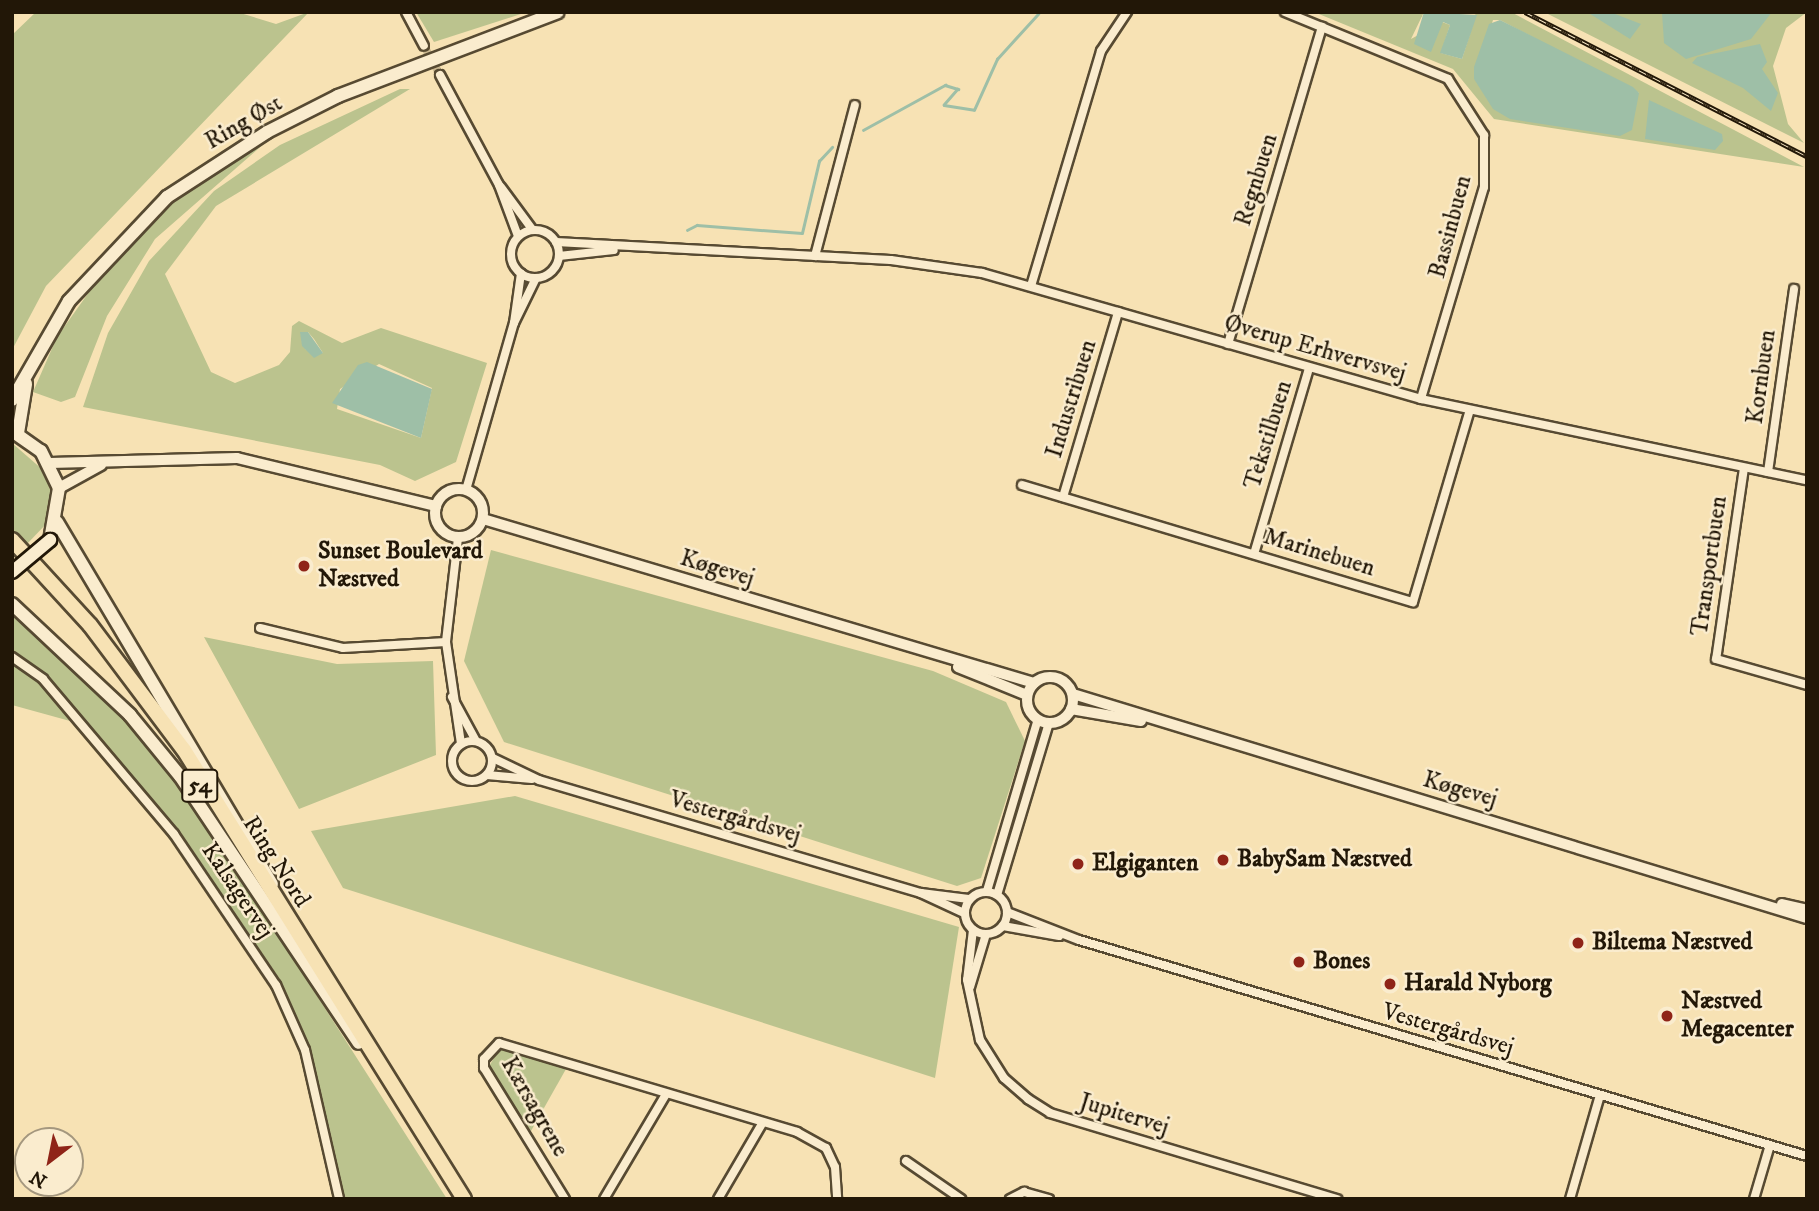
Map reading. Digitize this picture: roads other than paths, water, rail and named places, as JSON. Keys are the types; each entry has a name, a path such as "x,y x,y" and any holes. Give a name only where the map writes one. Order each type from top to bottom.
{"highway":[{"name":"54","path":"12,540 139,687 272,884"},
{"name":"Ring Nord","path":"12,549 85,629 178,754 359,1043"},
{"name":"Ring Nord","path":"272,884 464,1199"},
{"name":"54","path":"359,1043 454,1199"}],"main road":[{"name":"Ring Øst","path":"12,400 98,263 206,169 383,76 558,12"},
{"name":"Ring Øst","path":"15,432 28,373"},
{"path":"12,572 50,540 57,522 59,488 50,463 15,432"},
{"path":"57,522 272,884"},
{"path":"12,604 130,715 180,775 359,1043"}],"street":[{"path":"406,12 424,46"},
{"path":"1031,286 1101,51 1127,12"},
{"name":"Bassinbuen","path":"1285,12 1448,79 1484,135 1485,187 1421,399"},
{"name":"Regnbuen","path":"1228,344 1322,27"},
{"path":"440,75 499,185 518,236"},
{"path":"814,256 855,105"},
{"path":"499,185 532,229 556,242 559,256 549,273 536,278 521,273"},
{"path":"466,490 514,323 521,273 511,251 518,236 532,229"},
{"name":"Øverup Erhvervsvej","path":"556,242 814,256 952,267 1031,286 1421,399 1807,480"},
{"name":"Øverup Erhvervsvej","path":"559,256 634,247"},
{"path":"514,323 536,278"},
{"name":"Kornbuen","path":"1768,472 1794,289"},
{"name":"Industribuen","path":"1063,497 1118,312"},
{"name":"Tekstilbuen","path":"1254,554 1309,368"},
{"name":"Marinebuen","path":"1022,485 1413,602 1470,410"},
{"path":"50,463 237,458 436,506"},
{"path":"59,488 107,463"},
{"name":"Transportbuen","path":"1744,468 1716,659 1807,685"},
{"path":"466,490 480,501 482,519 474,533 458,538 438,525 436,506 448,492 466,490"},
{"name":"Køgevej","path":"482,519 940,658 1034,683"},
{"path":"452,697 476,741 493,758 488,775 469,781 457,774 452,758 461,744 452,697 446,642 458,538"},
{"path":"260,628 343,648 446,642"},
{"name":"Kalsagervej","path":"12,657 43,679 174,834 276,985 305,1050 340,1199"},
{"name":"Køgevej","path":"940,658 1027,695"},
{"path":"987,891 997,895 1007,912 1003,926 986,934 973,930 964,913 969,900 987,891 1038,719 1027,695 1034,683 1053,677 1073,694 1071,709 1049,723 997,895"},
{"name":"Køgevej","path":"1073,694 1161,724 1748,897 1807,918"},
{"name":"Køgevej","path":"1071,709 1161,724"},
{"path":"1038,719 1049,723"},
{"path":"461,744 476,741"},
{"name":"Vestergårdsvej","path":"493,758 539,780 921,893 969,900"},
{"name":"Vestergårdsvej","path":"488,775 539,780"},
{"name":"Vestergårdsvej","path":"921,893 964,913"},
{"name":"Køgevej","path":"1748,897 1807,910"},
{"name":"Vestergårdsvej","path":"1007,912 1079,940 1807,1156"},
{"name":"Vestergårdsvej","path":"1003,926 1079,940"},
{"name":"Jupitervej","path":"973,930 970,988 979,1040 991,1061 1050,1113 1337,1199"},
{"name":"Jupitervej","path":"970,988 986,934"},
{"name":"Kærsagrene","path":"565,1199 484,1068 491,1049 499,1043 763,1122 826,1148 835,1167 836,1199"},
{"path":"604,1199 666,1094"},
{"path":"1570,1199 1600,1095"},
{"path":"718,1199 763,1122"},
{"path":"1754,1199 1770,1145"},
{"path":"906,1161 961,1199"},
{"path":"1010,1199 1024,1192 1049,1199"}],"waterway":[{"path":"863,130 945,85 958,89 944,105 974,110 997,59 1038,14"},
{"path":"687,230 697,225 802,233 819,161 832,147"}],"tunnel":[{"path":"424,46 440,75"}],"railway":[{"path":"1525,12 1807,156"}],"place":[{"name":"Sunset Boulevard Næstved","path":"304,566"},
{"name":"BabySam Næstved","path":"1223,860"},
{"name":"Elgiganten","path":"1078,864"},
{"name":"Biltema Næstved","path":"1578,943"},
{"name":"Bones","path":"1299,962"},
{"name":"Harald Nyborg","path":"1390,984"},
{"name":"Næstved Megacenter","path":"1667,1016"}]}
